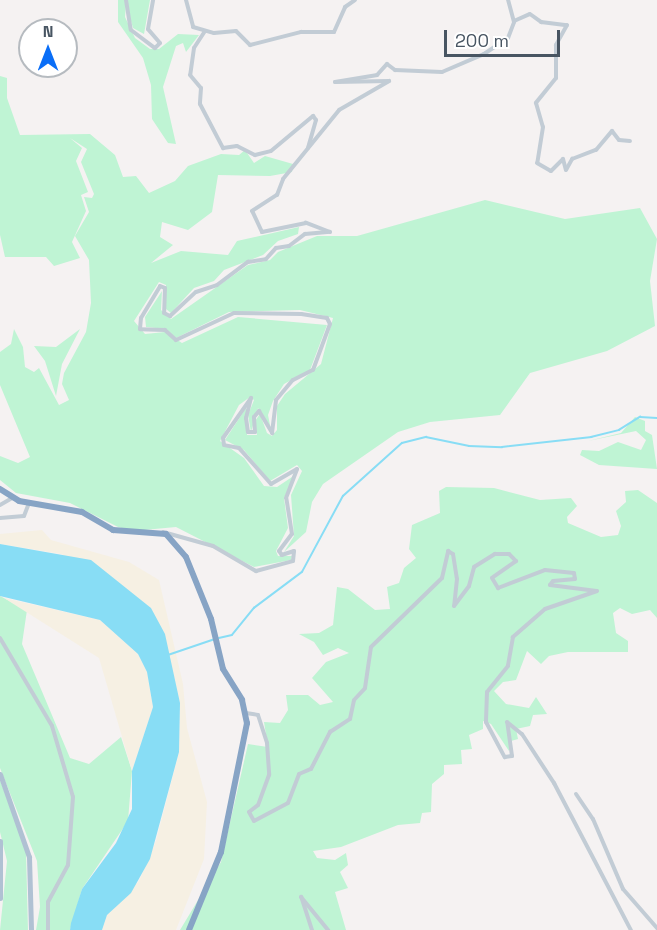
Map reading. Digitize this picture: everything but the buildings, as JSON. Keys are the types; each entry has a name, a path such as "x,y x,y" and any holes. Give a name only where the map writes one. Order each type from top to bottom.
{"highway":[{"path":"0,489 12,498 29,504 82,512 122,532 159,534 174,539 182,550 213,627 223,669 246,713 245,749 221,852 189,930"}],"main road":[{"path":"0,774 29,857 31,930"},
{"path":"0,841 0,898"}],"street":[{"path":"126,0 131,30 155,48 160,43 148,29 153,0"},
{"path":"186,0 189,24 205,32 236,31 243,43 250,45 301,32 334,32 345,6 355,0"},
{"path":"508,0 514,21"},
{"path":"159,534 172,531 192,544 213,546 256,571 294,559 294,551 282,555 279,551 292,534 286,498 297,469 271,484 239,448 224,445 223,438 251,398 248,432 255,432 254,417 259,411 272,433 276,400 292,380 313,370 329,320 301,314 234,313 179,341 165,330 147,331 140,326 161,285 164,313 170,316 196,292 216,285 248,262 266,259 276,248 289,246 305,234 330,232 306,223 262,232 252,213 277,195 308,149 339,110 389,81 335,82 377,75 387,64 398,70 446,70 503,41 514,21 530,14 541,22 567,25 556,45 556,78 536,103 543,127 537,163 551,171 563,159 566,170 572,159 596,150 612,131 619,140 630,141"},
{"path":"205,32 194,48 190,75 201,88 200,104 223,148 237,146 255,155 271,151 313,116 316,120 308,149"},
{"path":"0,504 12,498"},
{"path":"0,518 24,516 29,504"},
{"path":"246,713 258,715 267,743 269,775 258,805 249,812 254,821 288,803 299,774 311,769 330,732 350,719 354,700 365,688 370,647 442,578 448,551 453,554 457,579 451,603 456,607 474,567 502,553 516,561 492,578 498,588 550,569 576,576 551,582 552,587 597,591 545,609 513,637 508,666 492,682 485,709 490,732 506,757 512,756 507,722 522,734 554,783 631,930"},
{"path":"0,638 52,726 73,797 68,865 48,902 48,930"},
{"path":"576,794 593,819 623,889 655,928"},
{"path":"312,930 302,897 328,930"}],"green space":[{"path":"118,0 150,0 144,34 133,28 126,4 125,17 135,38 150,49 159,49 178,34 199,35 186,52 183,43 176,46 163,87 176,144 168,143 152,119 151,85 143,58 118,22"},
{"path":"0,76 7,78 7,98 20,135 90,134 115,155 123,177 136,176 149,193 175,181 188,166 221,154 239,155 245,150 254,163 265,156 293,164 292,172 270,176 218,175 212,212 188,230 162,222 160,237 173,245 151,263 181,251 228,255 237,241 299,227 298,234 278,241 263,255 224,270 214,281 194,288 171,313 166,309 166,285 159,282 134,321 145,334 165,332 182,343 238,317 327,325 310,370 284,384 273,401 268,415 271,430 258,408 251,432 248,415 254,400 250,397 239,405 220,441 244,458 264,486 277,487 295,475 284,498 288,528 276,551 278,556 292,556 291,560 254,567 176,527 133,531 118,527 70,503 16,493 0,480 0,456 18,463 30,457 0,385 0,352 11,344 14,329 23,347 25,367 34,372 39,368 59,405 69,400 62,384 64,373 86,332 91,303 89,260 75,236 89,212 84,197 92,198 94,194 81,162 87,149 70,138 82,148 76,161 88,192 81,195 86,211 72,242 80,258 54,266 46,257 5,257 0,235"},
{"path":"485,200 565,219 640,208 657,239 650,281 655,326 607,351 530,373 500,415 430,422 398,432 323,484 312,502 306,532 284,552 294,536 291,495 302,471 297,465 270,481 244,450 225,440 246,408 247,435 257,435 255,421 260,414 267,433 272,436 277,430 277,406 285,394 321,364 333,318 300,310 229,312 176,338 166,329 146,327 145,317 162,291 161,310 171,319 248,265 270,260 278,252 317,236 357,236"},
{"path":"80,329 62,364 56,396 45,361 34,346 56,347"},
{"path":"635,417 645,421 645,431 652,435 657,469 599,465 580,455 582,450 599,451 618,442 641,450 646,440 636,431 588,441 621,433"},
{"path":"446,487 494,488 540,500 571,498 577,506 567,517 568,523 601,537 618,535 621,526 616,511 626,502 625,491 638,490 657,503 657,618 650,610 632,614 620,608 613,613 616,633 628,641 628,652 568,652 549,656 541,664 527,651 516,680 503,682 494,691 506,704 529,708 536,697 547,714 533,715 530,726 516,729 518,739 511,741 509,751 491,724 483,721 483,729 469,735 472,749 461,750 462,764 444,765 444,774 432,784 431,812 422,813 420,823 398,825 341,847 313,851 317,858 335,860 346,853 348,865 340,872 348,888 335,892 346,930 180,930 221,862 248,744 268,747 264,722 280,723 288,710 286,695 308,695 320,705 333,702 312,678 326,662 349,653 338,648 323,655 314,642 299,634 319,633 333,625 337,587 348,589 375,610 390,609 387,587 399,583 404,568 416,558 409,549 412,525 440,513 439,491"},
{"path":"0,596 27,610 22,644 70,758 89,764 121,737 132,771 128,821 82,889 70,930 36,930 40,907 37,861 0,768"},
{"path":"0,780 26,851 28,930 0,930 7,861 0,832"}],"sand":[{"path":"42,530 51,540 129,562 159,580 183,684 187,728 207,802 204,859 176,930 102,930 107,915 139,881 156,841 179,752 180,703 166,642 151,608 110,578 61,554 0,544 0,534"},
{"path":"4,598 100,620 138,654 147,672 153,707 132,771 99,658"}],"water":[{"path":"0,544 91,560 151,608 165,634 180,703 179,752 150,859 131,893 107,915 102,930 70,930 82,889 116,843 132,809 132,771 153,707 147,672 138,654 100,620 0,596"}],"waterway":[{"path":"219,638 232,635 254,608 302,572 343,496 402,443 426,437 469,446 502,447 591,437 619,430 640,417 657,418"},
{"path":"168,655 215,639"}]}
